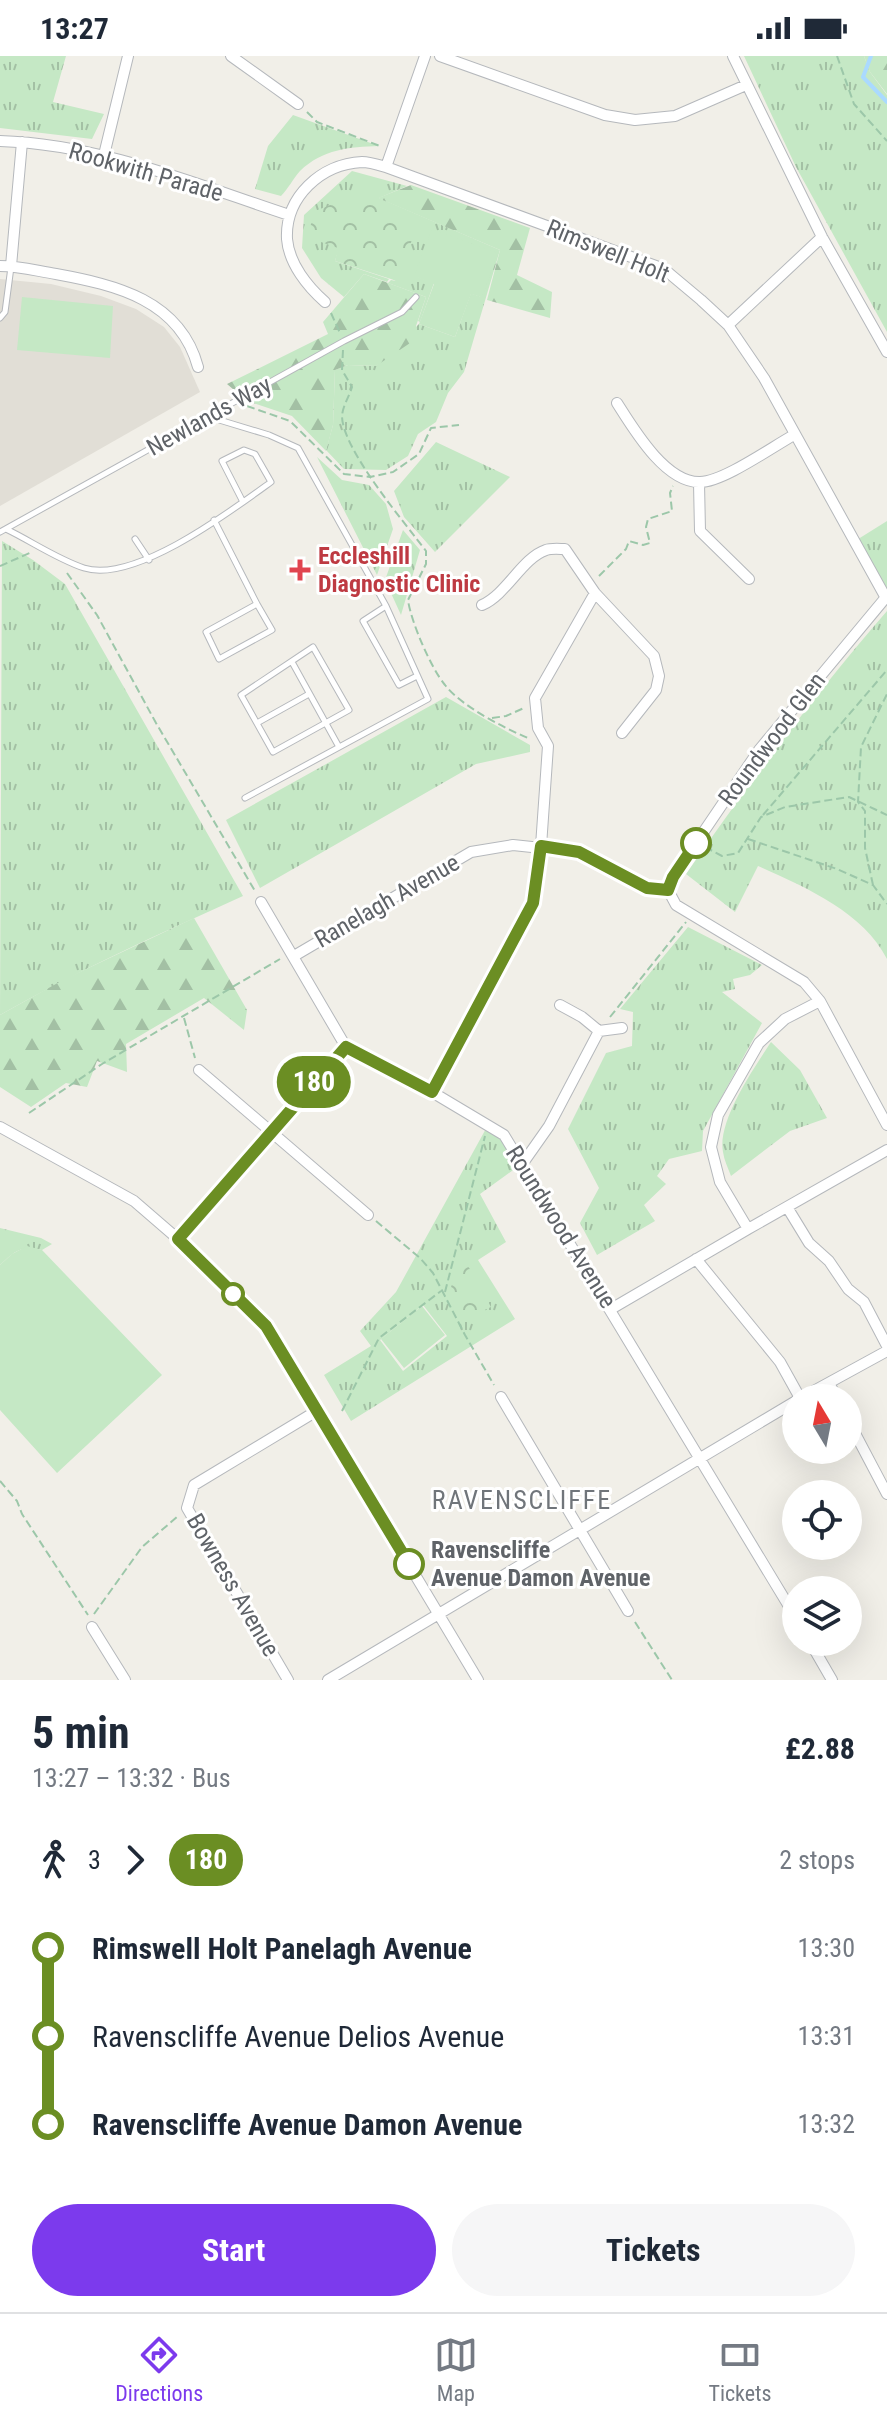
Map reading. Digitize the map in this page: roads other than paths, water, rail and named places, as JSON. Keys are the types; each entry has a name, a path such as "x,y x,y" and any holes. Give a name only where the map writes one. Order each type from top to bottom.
{"street":[{"path":"104,155 128,56"},
{"path":"231,56 298,104"},
{"path":"386,167 425,56"},
{"path":"440,56 605,115 635,120 675,116 746,85"},
{"path":"733,56 822,237 887,352"},
{"name":"Rookwith Parade","path":"0,141 104,155 289,215"},
{"path":"22,142 6,266 95,281 134,293 168,316 192,345 198,367"},
{"name":"Rimswell Holt","path":"289,215 305,187 329,168 363,162 386,167 664,269 728,325 764,378 886,597"},
{"path":"289,215 287,241 296,264 307,287 325,302"},
{"path":"728,325 822,237"},
{"path":"617,403 650,453 679,475 699,483 725,474 794,435"},
{"path":"699,483 700,531 749,579"},
{"path":"482,605 495,599 531,559 546,550 565,549 592,589 654,656 659,676 656,690 622,733"},
{"path":"432,1092 533,903 541,846 548,746 538,728 535,698 592,589"},
{"name":"Roundwood Glen","path":"668,890 673,877 759,750 886,597"},
{"name":"Ranelagh Avenue","path":"293,954 471,852 513,845 579,852 647,888 668,890"},
{"path":"668,890 676,905 804,982 820,1001 887,1125"},
{"path":"178,1239 346,1047 261,902"},
{"path":"748,1229 720,1182 711,1147 718,1115 759,1043 785,1019 820,1001"},
{"path":"560,1005 599,1031 622,1028"},
{"path":"523,1163 549,1126 599,1031"},
{"name":"Roundwood Avenue","path":"346,1047 432,1092 504,1135 782,1594"},
{"path":"199,1070 368,1215"},
{"path":"0,1127 134,1201 178,1239 266,1326 478,1680"},
{"path":"611,1309 887,1150"},
{"path":"787,1207 809,1243 829,1261 848,1289 864,1302 887,1348 829,1383"},
{"path":"696,1259 780,1362 791,1384"},
{"path":"501,1397 628,1611"},
{"path":"328,1680 782,1409"},
{"name":"Bowness Avenue","path":"288,1680 187,1508 194,1485 315,1412"},
{"path":"862,1447 887,1494"},
{"path":"92,1627 125,1680"},
{"path":"818,1656 832,1680"}],"lane":[{"path":"0,318 5,312 6,266"},
{"name":"Newlands Way","path":"3,530 402,312 416,297"},
{"path":"204,419 216,419 269,435 298,448 386,606 428,699 245,798"},
{"path":"3,530 85,568 109,570 149,560 243,502 271,482 255,454 244,450 222,461 243,502"},
{"path":"214,520 272,630 219,659 206,632 257,604"},
{"path":"135,539 149,560"},
{"path":"386,606 363,621 399,685 417,676"},
{"path":"313,647 349,710 325,723 273,752 241,695 313,647"},
{"path":"292,662 339,747"},
{"path":"257,723 309,694"}],"waterway":[{"path":"871,56 863,77 887,102"}],"place":[{"name":"Eccleshill Diagnostic Clinic","path":"300,570"},
{"name":"Ravenscliffe Avenue Damon Avenue","path":"409,1564"}],"district":[{"name":"RAVENSCLIFFE","path":"522,1500"}]}
